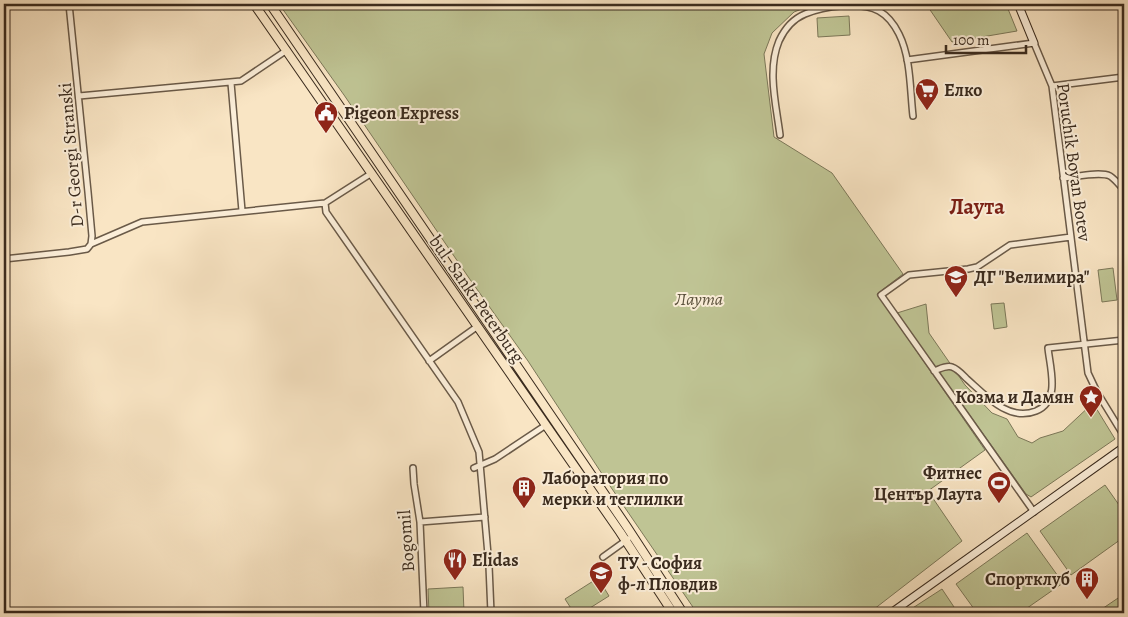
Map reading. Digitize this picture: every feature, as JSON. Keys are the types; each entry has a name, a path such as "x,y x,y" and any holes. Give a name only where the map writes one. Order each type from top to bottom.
{"main road":[{"name":"bul. Sankt Peterburg","path":"254,4 546,425 683,613"},
{"name":"bul. Sankt Peterburg","path":"270,4 629,539 673,613"}],"street":[{"name":"D-r Georgi Stranski","path":"4,259 87,249 92,244 69,4"},
{"path":"907,60 1034,43 1018,4"},
{"path":"780,135 773,60 784,31 804,14 827,9 865,6 882,12 891,22 899,33 907,60 913,116"},
{"name":"Poruchik Boyan Botev","path":"1034,43 1052,86 1088,373 1091,382 1124,436"},
{"path":"79,96 241,82 287,50"},
{"path":"1052,86 1124,77"},
{"path":"231,83 242,211"},
{"path":"92,244 142,222 324,204 372,173"},
{"path":"1063,178 1107,175 1124,190"},
{"path":"324,204 326,212 458,402 479,452 491,613"},
{"path":"1034,512 881,295 909,276 968,269 977,266 1014,244 1071,237"},
{"path":"429,361 478,326"},
{"path":"934,371 945,367 954,367 994,403 1016,414 1028,414 1042,408 1051,397 1048,348 1124,340"},
{"path":"474,468 495,459 546,425"},
{"path":"891,613 1124,447"},
{"name":"Bogomil","path":"414,468 414,484 420,522 424,613"},
{"path":"420,522 485,517"},
{"path":"603,557 629,539"}],"green space":[{"name":"Лаута","path":"279,4 815,4 794,12 772,33 764,54 774,137 832,173 903,274 877,294 985,450 928,491 962,541 869,613 697,613 608,483 528,361"},
{"path":"926,4 1006,4 1017,31 952,42"},
{"path":"849,16 850,35 818,37 817,18"},
{"path":"1113,268 1117,300 1102,302 1098,270"},
{"path":"1004,303 1007,327 994,329 991,304"},
{"path":"926,304 929,333 965,385 992,413 1007,419 1018,437 1032,443 1040,438 1063,431 1093,403 1115,439 1031,497 1026,494 897,313"},
{"path":"1105,485 1124,512 1124,537 1071,575 1040,531"},
{"path":"1027,533 1063,583 1020,613 977,613 956,584"},
{"path":"598,578 609,596 582,613 574,613 565,599"},
{"path":"463,587 464,612 484,611 484,613 429,613 428,589"},
{"path":"942,589 958,613 905,613"},
{"path":"1124,594 1124,613 1096,613"}],"place":[{"name":"Елко","path":"927,111"},
{"name":"Pigeon Express","path":"326,134"},
{"name":"ДГ \"Велимира\"","path":"956,298"},
{"name":"Козма и Дамян","path":"1091,418"},
{"name":"Фитнес Център Лаута","path":"999,504"},
{"name":"Лаборатория по мерки и теглилки","path":"524,509"},
{"name":"Elidas","path":"455,581"},
{"name":"ТУ - София ф-л Пловдив","path":"601,594"},
{"name":"Спортклуб","path":"1087,600"}],"district":[{"name":"Лаута","path":"977,206"}]}
